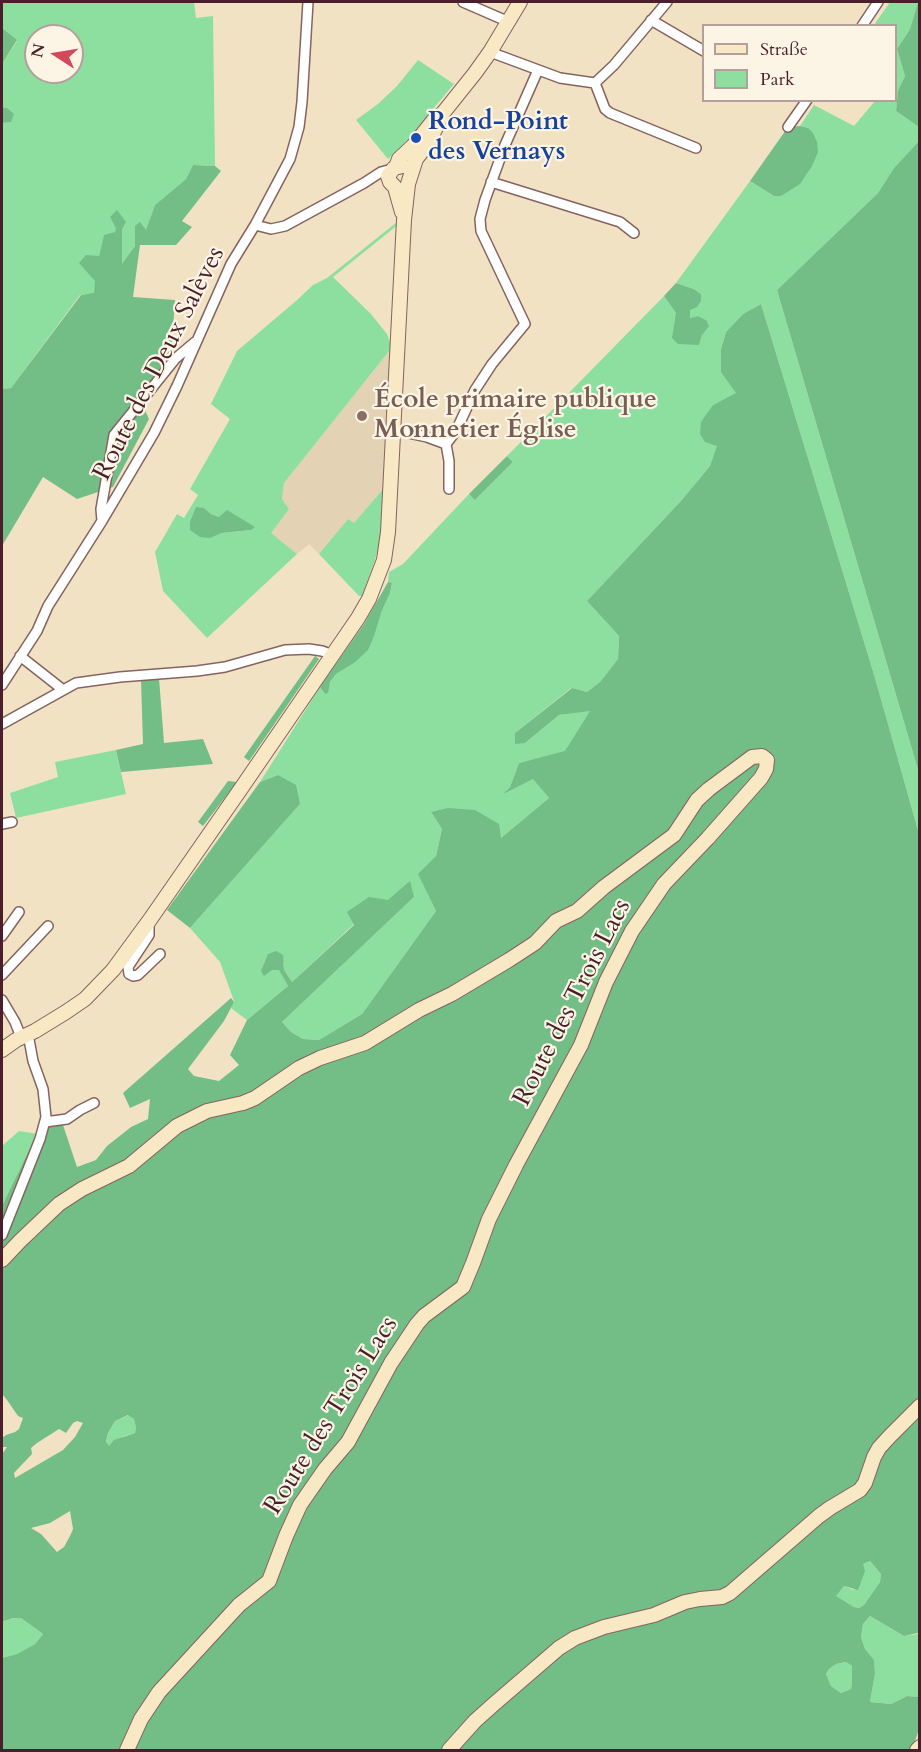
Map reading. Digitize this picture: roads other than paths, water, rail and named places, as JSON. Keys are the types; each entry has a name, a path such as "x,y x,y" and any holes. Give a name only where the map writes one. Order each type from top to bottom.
{"street":[{"path":"255,225 290,159 296,138 302,102 308,2"},
{"path":"463,2 509,22"},
{"path":"401,182 388,177 399,159 443,113 490,52 520,2"},
{"path":"595,83 614,65 667,2"},
{"path":"863,24 878,2"},
{"path":"651,20 702,50"},
{"path":"490,52 560,78 595,83"},
{"path":"449,489 449,461 446,444 456,431 475,390 492,364 525,324 480,226 481,210 504,145 538,70"},
{"path":"595,83 605,109 610,113 696,148"},
{"path":"789,127 806,102"},
{"path":"401,182 428,144 443,113"},
{"path":"2,1050 61,1016 85,999 112,970 333,655 369,599 384,560 387,545 394,430 404,220 401,182 406,168 401,166 394,168"},
{"name":"Route des Deux Salèves","path":"2,685 37,631 48,606 154,433 231,264 255,225 270,229 285,226 381,172 394,168"},
{"path":"364,183 401,182"},
{"path":"491,182 620,222 634,233"},
{"path":"102,521 101,509 114,435 176,358 197,341"},
{"path":"394,430 427,437 446,444"},
{"path":"2,724 76,683 225,667 285,650 309,649 333,655"},
{"path":"20,656 62,689"},
{"name":"Route des Trois Lacs","path":"2,1260 41,1220 71,1195 140,1159 169,1132 190,1118 255,1098 299,1068 320,1058 365,1043 509,960 535,943 556,921 577,910 674,835 697,800 708,789 752,757 762,756 767,760 766,769 761,778 664,884 632,931 606,982 578,1051 489,1219 476,1257 462,1287 417,1324 397,1354 348,1442 325,1469 300,1505 269,1581 239,1605 159,1692 141,1719 127,1750"},
{"path":"2,824 12,822"},
{"path":"2,936 19,912"},
{"path":"148,921 149,935 128,967 129,974 138,975 160,954"},
{"path":"2,975 48,926"},
{"path":"2,1000 25,1036 43,1089 46,1110 40,1139 2,1235"},
{"path":"45,1122 67,1119 94,1103"},
{"path":"449,1750 494,1704 559,1648 576,1638 603,1627 654,1615 685,1602 718,1598 730,1593 819,1516 860,1490 879,1448 920,1406"}],"place":[{"name":"Rond-Point des Vernays","path":"416,138"},
{"name":"École primaire publique Monnetier Église","path":"362,416"}]}
